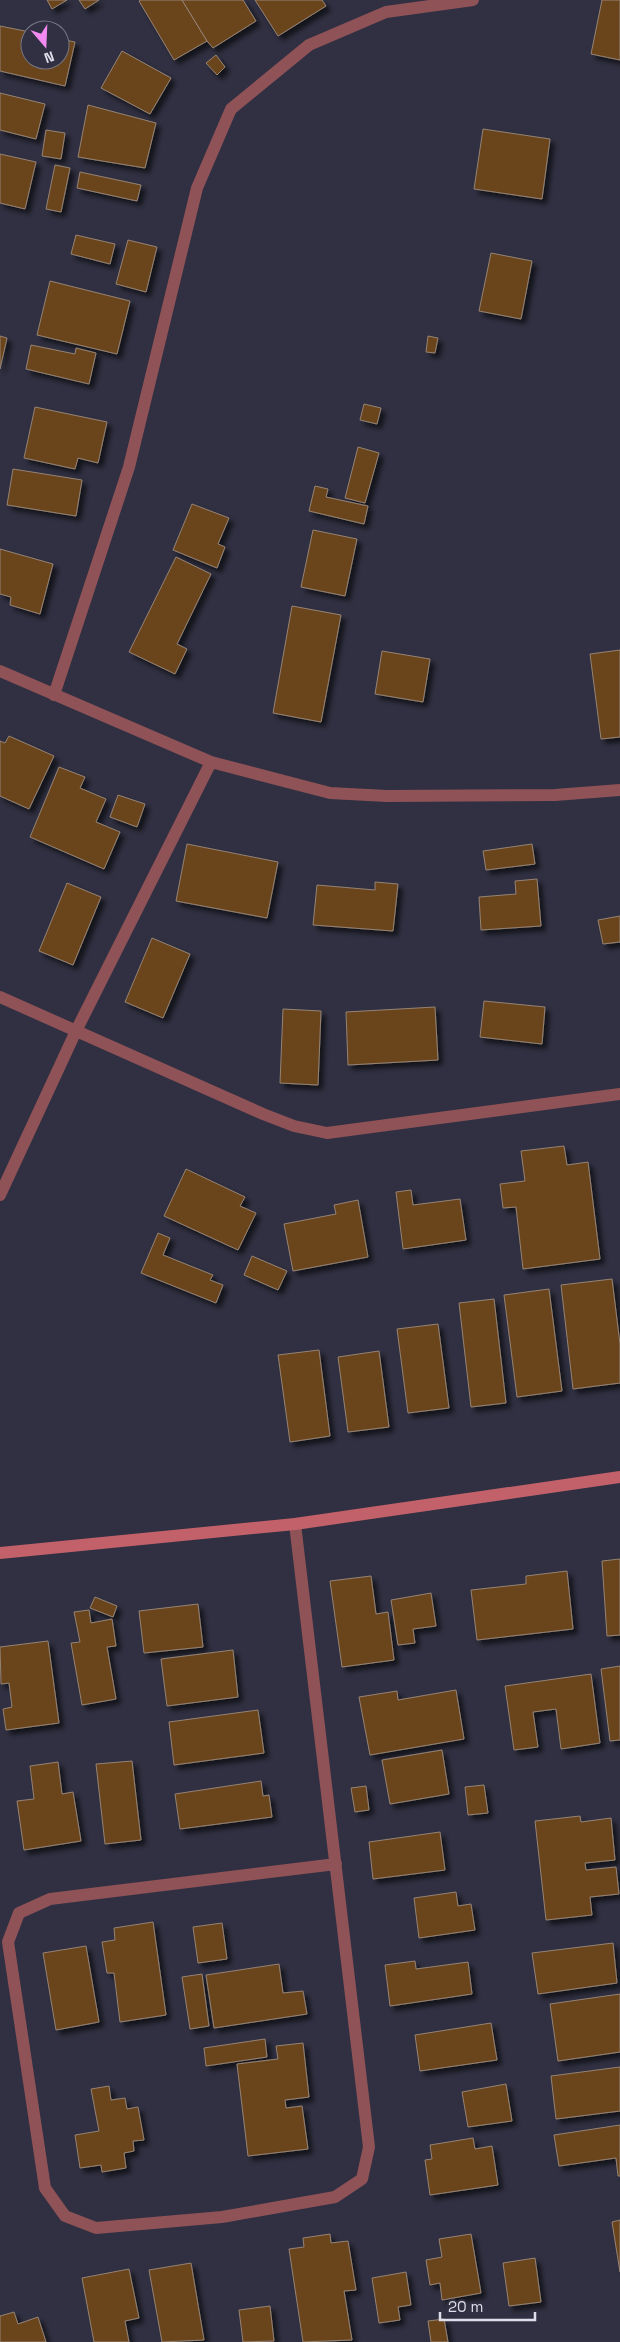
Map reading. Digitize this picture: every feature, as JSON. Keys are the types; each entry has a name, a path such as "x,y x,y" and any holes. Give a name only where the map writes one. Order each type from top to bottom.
{"street":[{"path":"54,695 129,468 197,188 231,109 309,45 386,12 472,0"},
{"path":"0,671 211,762 330,793 387,796 555,795 620,790"},
{"path":"0,1194 76,1031 211,762"},
{"path":"0,997 263,1114 294,1126 327,1133 620,1094"},
{"path":"0,1553 295,1524 620,1477"},
{"path":"295,1524 336,1864 369,2148 362,2179 335,2197 222,2217 96,2228 65,2216 45,2188 8,1942 19,1913 50,1899 336,1864"}],"building":[{"path":"47,0 67,0 52,9"},
{"path":"79,0 99,0 85,9"},
{"path":"182,0 207,41 174,60 139,1"},
{"path":"182,0 243,0 256,21 213,48"},
{"path":"255,0 322,0 326,6 278,36"},
{"path":"602,0 620,0 620,60 591,54"},
{"path":"0,26 20,30 20,70 69,70 65,86 0,71"},
{"path":"70,41 75,42 70,64"},
{"path":"122,51 171,78 150,114 101,88"},
{"path":"216,55 225,67 217,75 206,63"},
{"path":"0,93 45,104 36,139 0,130"},
{"path":"88,105 156,123 145,168 78,157"},
{"path":"483,129 550,139 542,199 474,189"},
{"path":"46,130 65,133 61,159 42,156"},
{"path":"0,154 36,162 25,209 0,203"},
{"path":"55,165 70,168 61,212 46,209"},
{"path":"80,172 141,185 137,201 77,188"},
{"path":"76,235 115,244 110,264 71,254"},
{"path":"128,240 157,247 146,292 116,284"},
{"path":"491,253 532,261 521,319 479,311"},
{"path":"50,281 130,301 117,354 37,335"},
{"path":"0,336 7,338 0,369"},
{"path":"428,336 438,338 435,353 426,352"},
{"path":"31,345 75,354 76,348 96,353 89,384 26,369"},
{"path":"364,404 381,408 377,424 360,420"},
{"path":"35,407 107,422 98,463 78,458 75,469 24,458"},
{"path":"358,447 379,453 365,503 345,498"},
{"path":"13,469 82,480 76,516 7,505"},
{"path":"315,486 328,489 326,497 368,506 364,524 309,511"},
{"path":"192,504 229,518 218,544 225,547 217,568 173,550"},
{"path":"313,530 357,539 345,596 301,587"},
{"path":"0,549 53,564 40,614 10,605 11,597 0,594"},
{"path":"176,557 211,574 177,644 187,649 175,674 129,652"},
{"path":"292,606 341,615 321,722 273,713"},
{"path":"620,650 620,737 601,739 590,654"},
{"path":"382,651 430,659 423,702 375,694"},
{"path":"9,736 54,756 29,809 0,796 0,741 5,743"},
{"path":"59,767 85,777 80,788 106,799 96,822 120,832 104,869 30,837"},
{"path":"118,795 145,804 137,827 110,817"},
{"path":"187,844 278,862 267,918 176,901"},
{"path":"532,844 535,864 486,870 483,851"},
{"path":"537,879 541,926 481,930 479,897 516,894 515,881"},
{"path":"375,882 398,884 393,931 313,925 317,885 375,890"},
{"path":"67,883 101,897 73,965 39,951"},
{"path":"620,916 620,942 603,944 598,920"},
{"path":"152,938 190,954 163,1018 125,1002"},
{"path":"484,1001 545,1007 542,1044 480,1037"},
{"path":"435,1007 438,1060 348,1065 346,1012"},
{"path":"283,1009 321,1011 318,1085 280,1083"},
{"path":"564,1146 567,1165 588,1162 600,1259 523,1269 516,1207 503,1208 500,1184 525,1181 521,1151"},
{"path":"186,1169 245,1197 240,1206 256,1213 238,1250 164,1216"},
{"path":"411,1190 413,1205 460,1199 466,1240 403,1249 396,1192"},
{"path":"358,1200 368,1257 293,1271 284,1224 336,1214 334,1205"},
{"path":"158,1233 170,1238 163,1255 213,1275 210,1280 223,1285 216,1303 141,1273"},
{"path":"252,1256 287,1271 278,1290 244,1275"},
{"path":"612,1279 620,1344 620,1383 573,1389 561,1285"},
{"path":"549,1289 562,1391 517,1397 504,1295"},
{"path":"494,1299 506,1403 471,1407 459,1303"},
{"path":"438,1324 449,1408 408,1413 397,1329"},
{"path":"319,1350 330,1436 290,1442 278,1355"},
{"path":"379,1351 389,1427 348,1432 338,1357"},
{"path":"620,1559 620,1635 607,1636 602,1561"},
{"path":"567,1571 573,1629 477,1640 471,1590 526,1584 526,1576"},
{"path":"371,1576 376,1614 388,1612 394,1660 342,1667 330,1581"},
{"path":"431,1593 436,1626 413,1629 415,1643 398,1645 391,1600"},
{"path":"95,1597 117,1606 113,1617 90,1608"},
{"path":"198,1604 203,1647 144,1653 139,1611"},
{"path":"89,1610 91,1623 112,1619 116,1646 107,1647 116,1699 82,1705 71,1643 80,1642 74,1612"},
{"path":"48,1641 59,1723 6,1730 3,1709 12,1707 9,1683 1,1684 0,1647"},
{"path":"233,1650 238,1697 167,1706 161,1659"},
{"path":"620,1666 620,1740 610,1741 601,1669"},
{"path":"591,1674 600,1743 561,1749 556,1709 533,1712 538,1747 514,1750 505,1686"},
{"path":"456,1690 464,1739 370,1755 359,1697 397,1691 398,1700"},
{"path":"258,1710 264,1753 174,1765 169,1722"},
{"path":"442,1750 449,1794 390,1804 382,1760"},
{"path":"132,1761 141,1840 105,1844 96,1764"},
{"path":"58,1762 62,1794 73,1792 81,1841 24,1850 17,1801 34,1799 30,1766"},
{"path":"261,1781 263,1796 269,1795 272,1817 180,1829 175,1794"},
{"path":"484,1785 488,1813 468,1815 465,1787"},
{"path":"366,1786 369,1810 355,1812 351,1788"},
{"path":"580,1816 581,1822 611,1818 615,1860 585,1863 586,1870 616,1867 619,1894 590,1897 592,1915 546,1920 535,1821"},
{"path":"440,1832 445,1870 373,1879 369,1842"},
{"path":"456,1892 458,1906 471,1904 475,1930 419,1938 414,1898"},
{"path":"153,1922 166,2015 120,2022 114,1973 107,1973 102,1942 115,1940 114,1928"},
{"path":"222,1923 227,1959 198,1963 193,1927"},
{"path":"613,1943 617,1983 538,1994 532,1953"},
{"path":"86,1946 99,2022 56,2030 43,1953"},
{"path":"415,1961 416,1969 468,1962 472,1994 390,2006 385,1965"},
{"path":"279,1964 283,1993 303,1991 307,2014 214,2028 206,1975"},
{"path":"202,1974 209,2026 190,2029 182,1977"},
{"path":"620,1994 620,2052 558,2061 550,2004"},
{"path":"491,2023 497,2060 420,2071 415,2035"},
{"path":"265,2039 267,2057 206,2066 204,2048"},
{"path":"303,2043 309,2097 285,2100 286,2108 302,2106 308,2149 248,2156 237,2064 278,2059 276,2046"},
{"path":"620,2067 620,2111 556,2119 551,2076"},
{"path":"506,2084 512,2121 468,2127 462,2092"},
{"path":"109,2086 111,2100 125,2098 127,2109 138,2107 144,2140 133,2141 134,2151 124,2153 126,2168 102,2172 101,2165 80,2168 75,2135 99,2131 91,2089"},
{"path":"620,2125 620,2176 618,2176 616,2158 559,2166 554,2135"},
{"path":"473,2138 475,2149 492,2146 498,2185 430,2195 425,2160 432,2159 430,2145"},
{"path":"620,2220 620,2272 612,2222"},
{"path":"330,2234 331,2243 348,2241 356,2290 344,2291 352,2340 303,2342 289,2249 304,2247 303,2238"},
{"path":"471,2234 481,2293 442,2300 440,2283 430,2285 426,2260 442,2257 439,2239"},
{"path":"535,2258 541,2302 509,2306 503,2263"},
{"path":"191,2263 204,2340 162,2342 149,2270"},
{"path":"129,2269 139,2318 125,2321 129,2342 94,2342 82,2278"},
{"path":"406,2272 411,2305 398,2307 400,2320 379,2323 372,2278"},
{"path":"270,2306 274,2341 243,2342 239,2310"},
{"path":"14,2312 18,2324 38,2317 46,2342 0,2342 0,2316"},
{"path":"444,2319 448,2342 431,2342 428,2321"}]}
